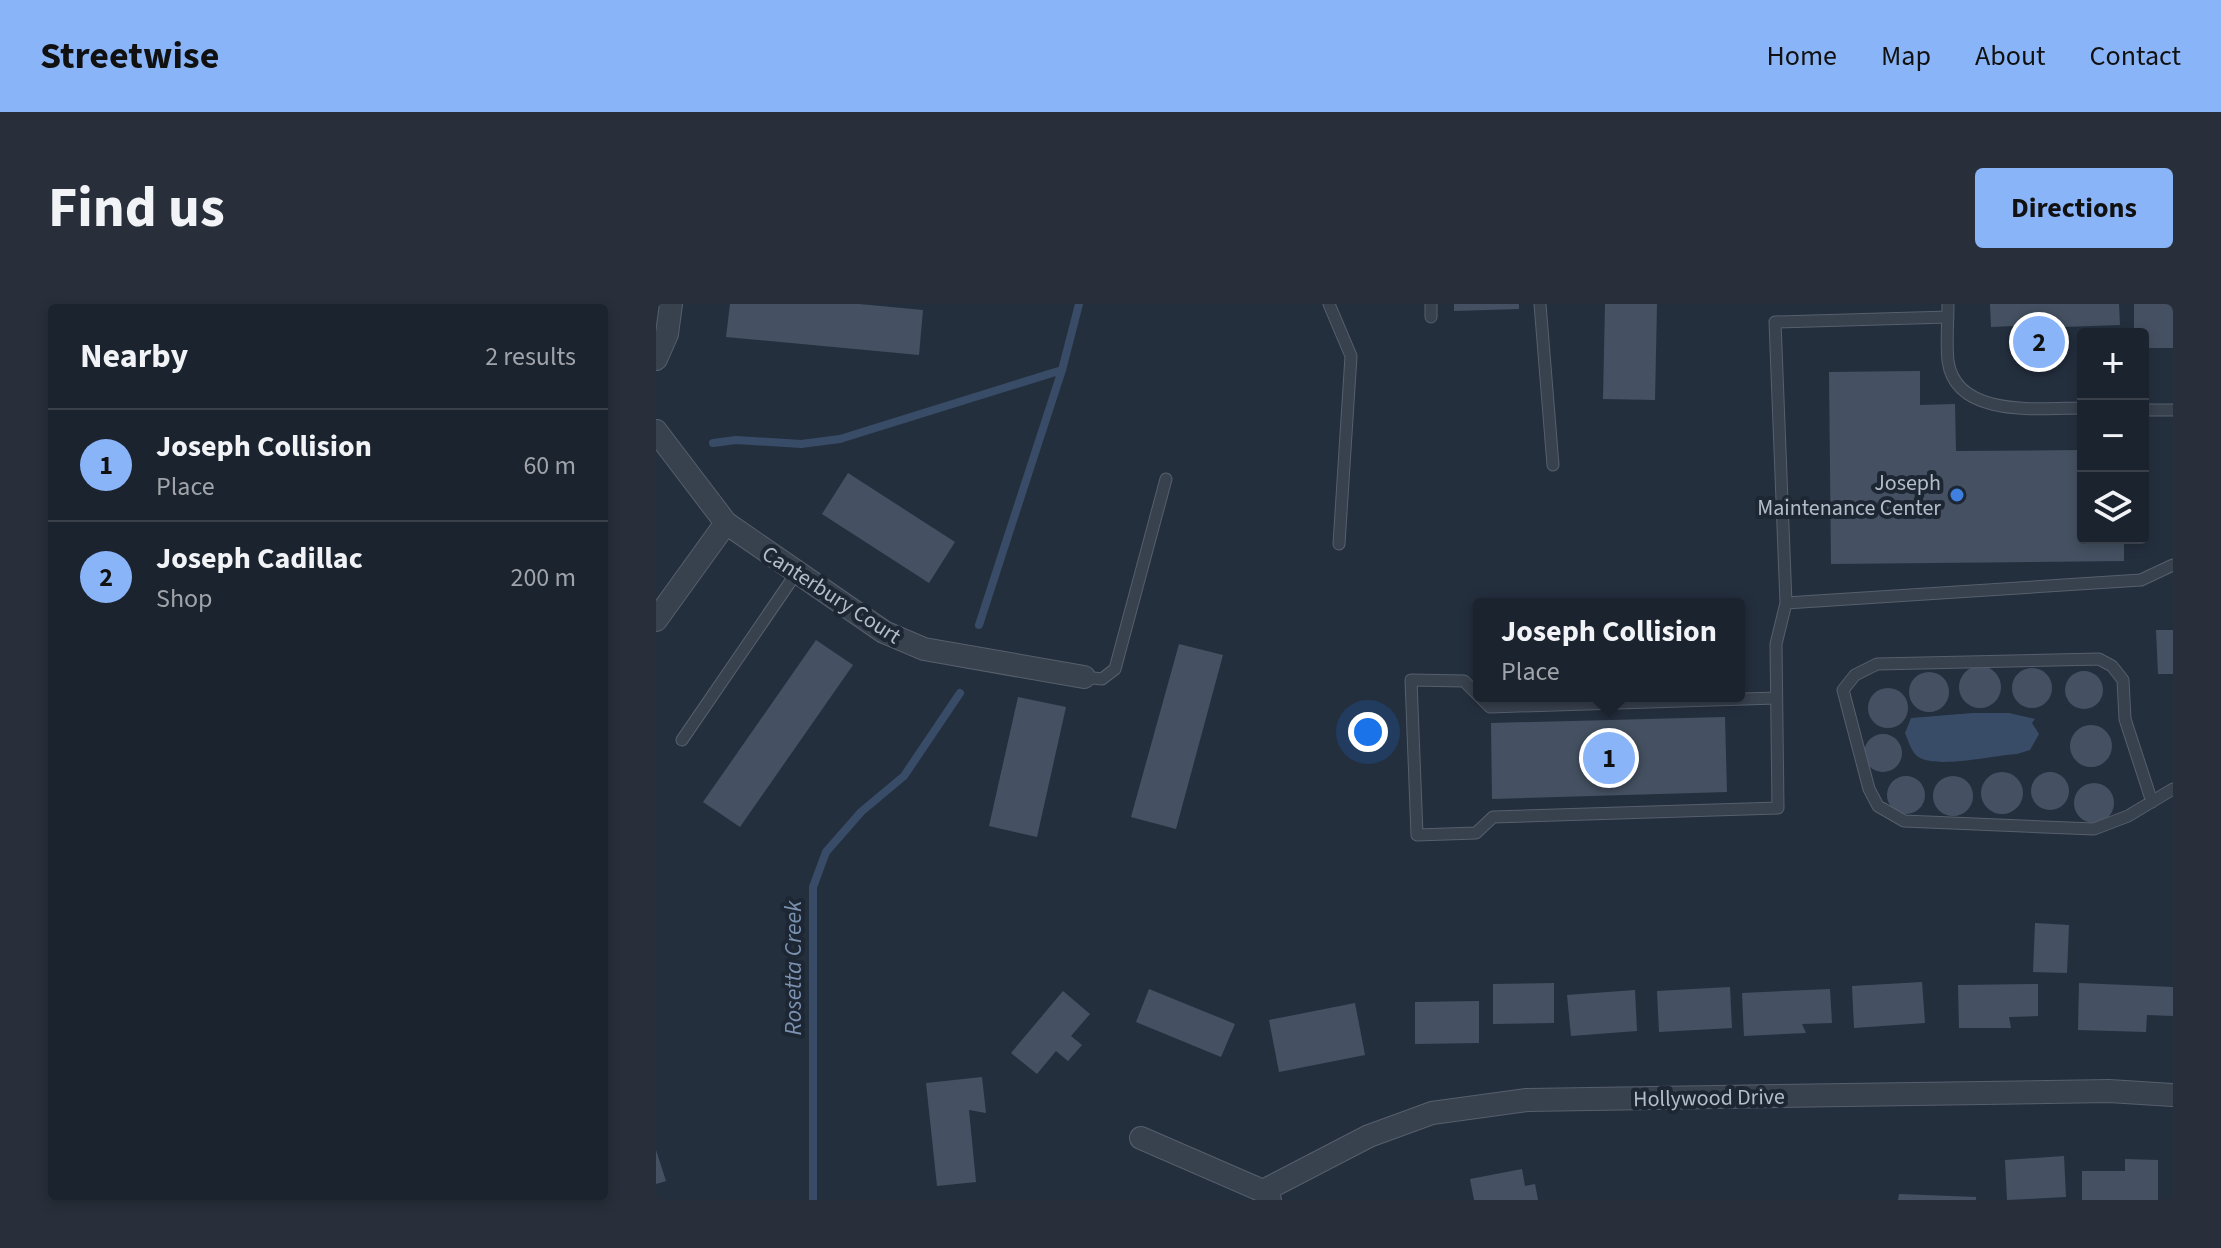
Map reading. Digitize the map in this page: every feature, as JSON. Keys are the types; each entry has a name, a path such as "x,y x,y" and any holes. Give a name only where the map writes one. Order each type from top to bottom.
{"street":[{"path":"656,359 667,334 671,304"},
{"name":"Canterbury Court","path":"656,431 726,523 903,642 1084,677"},
{"path":"656,620 726,523"},
{"name":"Hollywood Drive","path":"1266,1196 1369,1136 1432,1113 1527,1100 2062,1092 2173,1095"},
{"path":"1141,1138 1266,1196"}],"lane":[{"path":"1329,304 1351,356 1339,544"},
{"path":"1431,304 1431,317"},
{"path":"1540,304 1553,465"},
{"path":"1948,304 1948,363 1957,385 1976,399 2011,407 2077,408"},
{"path":"1473,690 1464,681 1411,680 1417,835 1476,833 1493,817 1778,808 1776,644 1786,603 1775,322 1948,317"},
{"path":"2149,410 2173,410"},
{"path":"1084,677 1102,679 1115,669 1166,479"},
{"path":"1786,603 2141,580 2173,565"},
{"path":"682,740 797,572"},
{"path":"2152,802 2125,719 2123,680 2112,666 2099,659 1877,664 1855,675 1843,690 1869,789 1878,806 1904,821 2094,829 2152,802 2173,789"},
{"path":"1745,699 1776,698"},
{"path":"1485,702 1490,707 1649,702"}],"water":[{"path":"2009,713 2035,719 2032,723 2039,734 2030,750 2017,754 1937,762 1925,760 1913,751 1905,733 1911,718"}],"building":[{"path":"730,304 859,304 923,310 919,355 726,337"},
{"path":"1454,304 1519,304 1519,309 1454,311"},
{"path":"1605,304 1657,304 1655,400 1603,399"},
{"path":"1990,304 2119,304 2120,325 2063,327 2064,357 2015,359 2014,326 1991,327"},
{"path":"2134,304 2173,304 2173,348 2149,348 2149,328 2134,328"},
{"name":"Joseph Maintenance Center","path":"1920,371 1920,405 1955,404 1956,451 2077,450 2077,544 2124,544 2124,561 1831,564 1829,372"},
{"path":"848,473 955,542 929,583 822,514"},
{"path":"2156,630 2173,630 2173,674 2158,674"},
{"path":"816,640 853,665 740,827 703,802"},
{"path":"1179,644 1223,655 1176,829 1131,817"},
{"path":"1980,666 1995,672 2001,687 1995,702 1980,708 1965,702 1959,687 1965,672"},
{"path":"2032,668 2046,674 2052,688 2046,702 2032,708 2018,702 2012,688 2018,674"},
{"path":"2084,671 2098,676 2103,690 2098,704 2084,709 2070,704 2065,690 2070,676"},
{"path":"1929,672 1943,678 1949,692 1943,706 1929,712 1915,706 1909,692 1915,678"},
{"path":"1888,688 1902,694 1908,708 1902,722 1888,728 1874,722 1868,708 1874,694"},
{"path":"1018,697 1066,707 1037,837 989,826"},
{"path":"1725,717 1727,792 1492,799 1491,723"},
{"path":"2091,725 2106,731 2112,746 2106,761 2091,767 2076,761 2070,746 2076,731"},
{"path":"1883,734 1896,740 1902,753 1896,766 1883,772 1870,766 1864,753 1870,740"},
{"path":"2002,772 2017,778 2023,793 2017,808 2002,814 1987,808 1981,793 1987,778"},
{"path":"2050,772 2063,778 2069,791 2063,804 2050,810 2037,804 2031,791 2037,778"},
{"path":"1906,776 1920,781 1925,795 1920,809 1906,814 1892,809 1887,795 1892,781"},
{"path":"1953,776 1967,782 1973,796 1967,810 1953,816 1939,810 1933,796 1939,782"},
{"path":"2094,783 2108,789 2114,803 2108,817 2094,823 2080,817 2074,803 2080,789"},
{"path":"2035,923 2069,925 2067,973 2033,972"},
{"path":"1922,982 1925,1023 1854,1028 1852,986"},
{"path":"1554,983 1554,1023 1493,1024 1493,984"},
{"path":"2079,983 2173,987 2173,1016 2147,1015 2146,1032 2078,1030"},
{"path":"2038,984 2038,1016 2009,1017 2011,1028 1959,1028 1958,985"},
{"path":"1730,987 1732,1028 1659,1032 1657,991"},
{"path":"1149,989 1235,1024 1221,1057 1136,1022"},
{"path":"1830,989 1832,1023 1802,1024 1806,1033 1744,1036 1742,993"},
{"path":"1635,990 1637,1031 1571,1036 1567,995"},
{"path":"1063,991 1090,1014 1071,1036 1082,1045 1068,1061 1056,1051 1037,1074 1011,1053"},
{"path":"1479,1001 1479,1043 1415,1044 1415,1002"},
{"path":"1355,1003 1365,1055 1279,1072 1269,1020"},
{"path":"982,1077 986,1113 969,1110 976,1182 937,1186 926,1083"},
{"path":"656,1150 666,1181 656,1184"},
{"path":"2064,1156 2066,1197 2007,1200 2005,1160"},
{"path":"2125,1159 2158,1160 2158,1200 2082,1200 2082,1171 2125,1171"},
{"path":"1522,1169 1525,1186 1535,1184 1538,1200 1474,1200 1470,1179"},
{"path":"1899,1194 1976,1197 1976,1200 1898,1200"}],"waterway":[{"name":"Rosetta Creek","path":"979,625 1062,370 1079,304"},
{"path":"713,443 736,440 801,444 840,439 1062,370"},
{"name":"Rosetta Creek","path":"813,1200 813,887 826,852 861,812 904,776 960,693"}],"place":[{"name":"Joseph Cadillac","path":"2039,342"},
{"name":"Joseph Maintenance Center","path":"1957,495"},
{"name":"Joseph Collision","path":"1609,758"}]}
